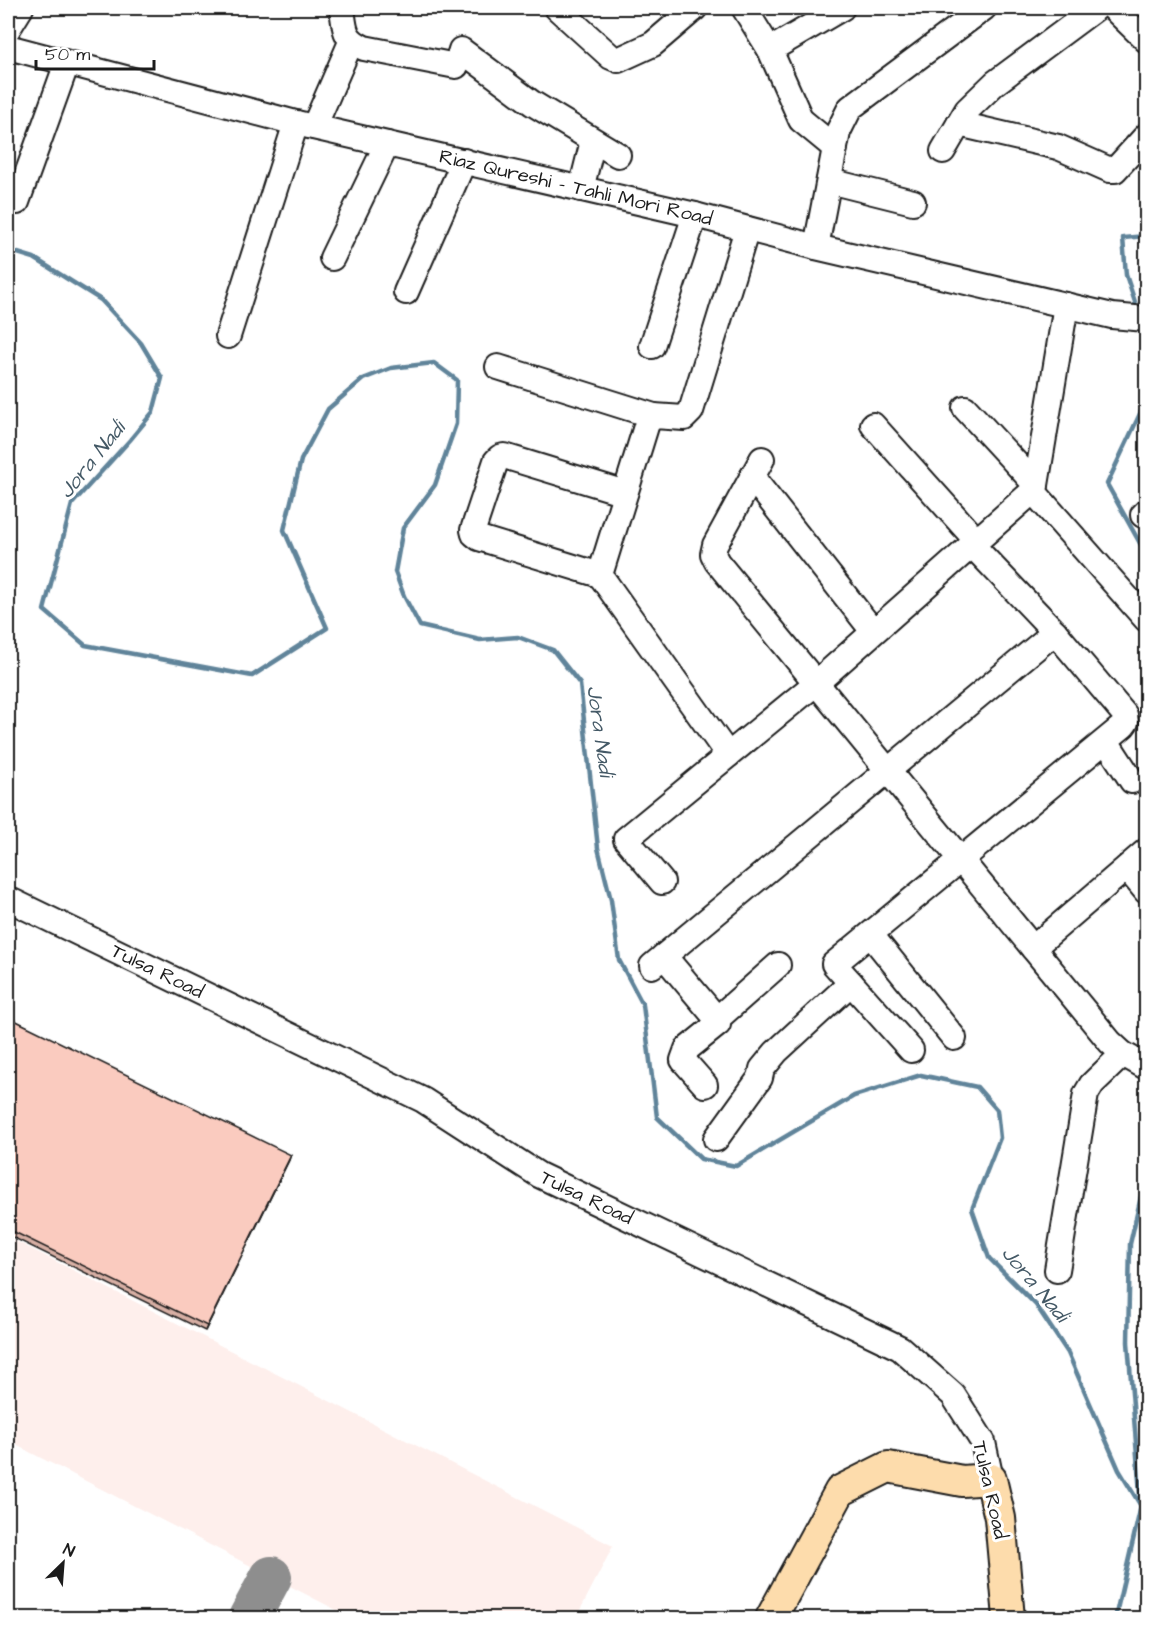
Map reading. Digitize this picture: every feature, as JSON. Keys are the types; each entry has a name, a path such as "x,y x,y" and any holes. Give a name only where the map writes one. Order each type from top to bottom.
{"main road":[{"path":"771,1618 840,1491 888,1467 962,1481 991,1479"},
{"name":"Tulsa Road","path":"991,1479 1000,1518 1009,1618"}],"street":[{"path":"8,29 21,8"},
{"path":"342,8 346,35 351,42 364,48 456,66 461,50 532,103 618,155"},
{"path":"557,8 611,57 618,60 653,44 685,11"},
{"path":"744,8 770,50 801,120 835,148"},
{"path":"770,50 842,8"},
{"path":"816,247 838,132 850,108 984,8"},
{"path":"943,151 967,110 995,83 1096,8"},
{"path":"1113,8 1146,39"},
{"path":"228,336 305,125 351,42"},
{"name":"Riaz Qureshi - Tahli Mori Road","path":"8,47 305,125 695,215 816,247 1066,306 1112,316 1146,319"},
{"path":"16,202 67,63"},
{"path":"959,124 1058,147 1110,170 1115,170 1146,136"},
{"path":"581,189 593,141"},
{"path":"332,258 387,144"},
{"path":"406,292 464,161"},
{"path":"829,181 913,202"},
{"path":"652,346 695,215"},
{"path":"498,367 654,416 684,418 692,411 747,229"},
{"path":"662,882 626,839 815,684 1034,488 1066,306"},
{"path":"965,408 1146,619"},
{"path":"600,575 647,423 654,416"},
{"path":"873,425 1125,715 1126,722 1106,741 834,964 912,1050"},
{"path":"625,493 504,456 500,457 496,461 473,530 474,534 479,538 600,575 728,755"},
{"path":"873,631 757,468 715,545 713,554 717,562 1110,1042 1123,1054 1146,1067"},
{"path":"705,1085 682,1060 687,1049 718,1024 717,1019 658,961 1054,632"},
{"path":"1106,741 1132,781"},
{"path":"1033,948 1146,851"},
{"path":"1127,868 1146,891"},
{"name":"Tulsa Road","path":"8,899 423,1100 539,1175 900,1348 953,1395 983,1442 991,1479"},
{"path":"871,934 954,1038"},
{"path":"717,1019 778,964"},
{"path":"716,1138 776,1052 851,983"},
{"path":"1057,1270 1086,1094 1092,1084 1123,1054"}],"shaded area":[{"path":"8,1237 613,1546 576,1618 352,1618 8,1441"}],"building":[{"path":"8,1017 291,1155 207,1326 8,1229"}],"waterway":[{"path":"1138,311 1126,275 1123,238 1146,236"},
{"name":"Jora Nadi","path":"8,250 34,258 101,300 141,343 162,378 153,412 72,504 44,610 85,645 252,676 327,628 284,530 301,460 328,409 363,379 391,368 434,363 457,380 456,424 435,485 403,528 395,572 404,596 420,626 480,640 518,637 553,650 580,684 598,848 611,900 619,960 643,1005 657,1117 701,1159 736,1166 854,1096 921,1075 977,1087 997,1110 1000,1138 972,1209 989,1258 1036,1305 1068,1353 1119,1470 1141,1506"},
{"path":"1142,325 1146,338"},
{"path":"1146,401 1107,484 1146,554"},
{"path":"1115,1618 1141,1506 1128,1342 1130,1244 1146,1175"}],"taxiway":[{"path":"249,1618 271,1577"}]}
